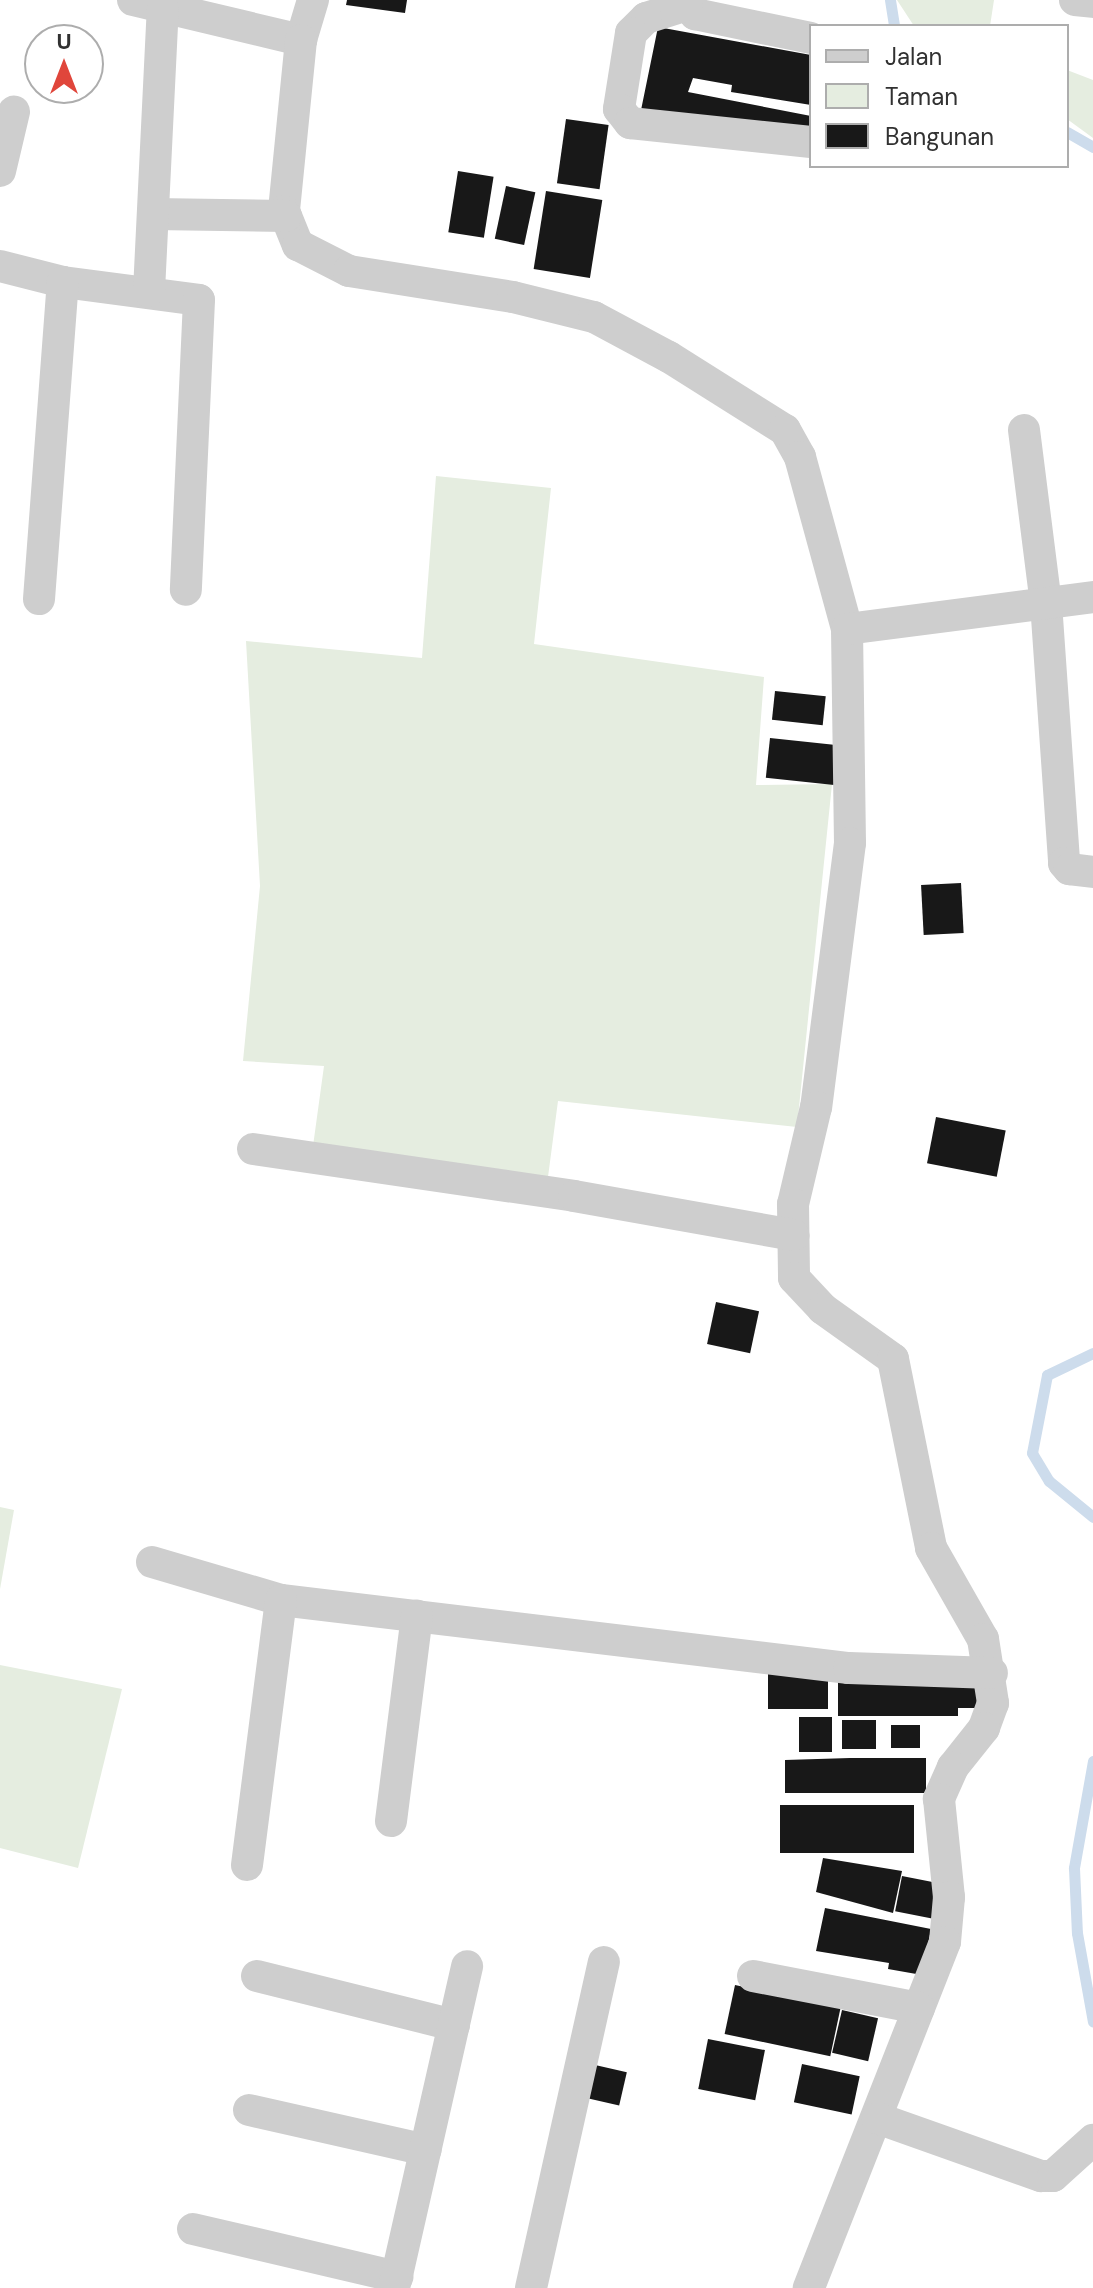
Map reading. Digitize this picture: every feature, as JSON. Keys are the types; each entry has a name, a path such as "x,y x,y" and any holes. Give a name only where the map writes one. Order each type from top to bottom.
{"street":[{"path":"313,0 301,40 286,216 298,245 349,271 513,297 594,317 669,357 785,430 800,457 847,629 850,843 816,1107 793,1204 794,1278 823,1309 893,1359 931,1548 983,1639 992,1673 993,1703 984,1728 953,1767 939,1799 949,1897 945,1942 809,2288"},
{"path":"1075,0 1093,2"},
{"path":"809,38 695,14 686,2 646,18 631,33 619,109 630,123 809,142"},
{"path":"149,291 153,214 148,4 301,40"},
{"path":"0,171 14,112"},
{"path":"153,214 286,216"},
{"path":"0,266 63,282 199,300 203,308 186,590"},
{"path":"39,599 63,282"},
{"path":"1024,430 1046,603 1064,863 1069,869 1093,872"},
{"path":"847,629 1093,597"},
{"path":"253,1149 794,1235"},
{"path":"152,1562 281,1600 849,1668 992,1673"},
{"path":"247,1865 281,1600"},
{"path":"391,1821 417,1616"},
{"path":"531,2288 604,1962"},
{"path":"193,2229 395,2282 467,1966"},
{"path":"257,1976 454,2025"},
{"path":"753,1976 919,2008"},
{"path":"249,2110 426,2150"},
{"path":"877,2118 1041,2176 1053,2176 1093,2140"}],"green space":[{"path":"897,0 994,0 990,24 913,24"},
{"path":"1069,71 1093,80 1093,138 1069,120"},
{"path":"436,476 551,488 534,644 764,677 756,785 832,784 797,1127 558,1101 548,1177 313,1146 324,1066 243,1061 260,886 246,641 422,658"},
{"path":"0,1507 14,1510 0,1589"},
{"path":"0,1665 122,1689 78,1868 0,1848"}],"building":[{"path":"347,0 407,0 405,13 346,5"},
{"path":"658,27 809,55 809,105 731,92 732,85 693,78 688,92 809,116 809,140 640,115"},
{"path":"566,119 609,125 600,189 557,183"},
{"path":"458,171 494,177 484,238 448,232"},
{"path":"506,186 535,192 524,245 495,239"},
{"path":"546,191 602,200 590,278 534,269"},
{"path":"775,691 826,696 823,725 772,720"},
{"path":"770,738 841,745 836,785 766,778"},
{"path":"961,883 964,933 924,935 921,885"},
{"path":"936,1117 1006,1131 997,1177 927,1163"},
{"path":"716,1302 759,1311 750,1353 707,1344"},
{"path":"768,1668 828,1668 828,1709 768,1709"},
{"path":"838,1676 981,1676 981,1708 958,1708 958,1716 838,1716"},
{"path":"799,1717 832,1717 832,1752 799,1752"},
{"path":"842,1720 876,1720 876,1749 842,1749"},
{"path":"891,1725 920,1725 920,1748 891,1748"},
{"path":"926,1758 926,1793 785,1793 785,1760"},
{"path":"780,1805 914,1805 914,1853 780,1853"},
{"path":"823,1858 902,1871 893,1913 816,1892"},
{"path":"902,1876 945,1884 938,1920 895,1911"},
{"path":"825,1908 931,1929 922,1975 888,1969 889,1963 816,1951"},
{"path":"735,1985 841,2007 830,2056 725,2034"},
{"path":"842,2010 878,2018 868,2061 832,2053"},
{"path":"708,2039 765,2050 755,2100 698,2089"},
{"path":"582,2062 627,2072 619,2105 574,2095"},
{"path":"802,2064 860,2076 852,2114 794,2102"}],"waterway":[{"path":"890,0 894,24"},
{"path":"1069,133 1093,147"},
{"path":"1093,1353 1047,1375 1032,1453 1049,1481 1093,1517"},
{"path":"1093,1761 1074,1868 1077,1933 1093,2022"}]}
